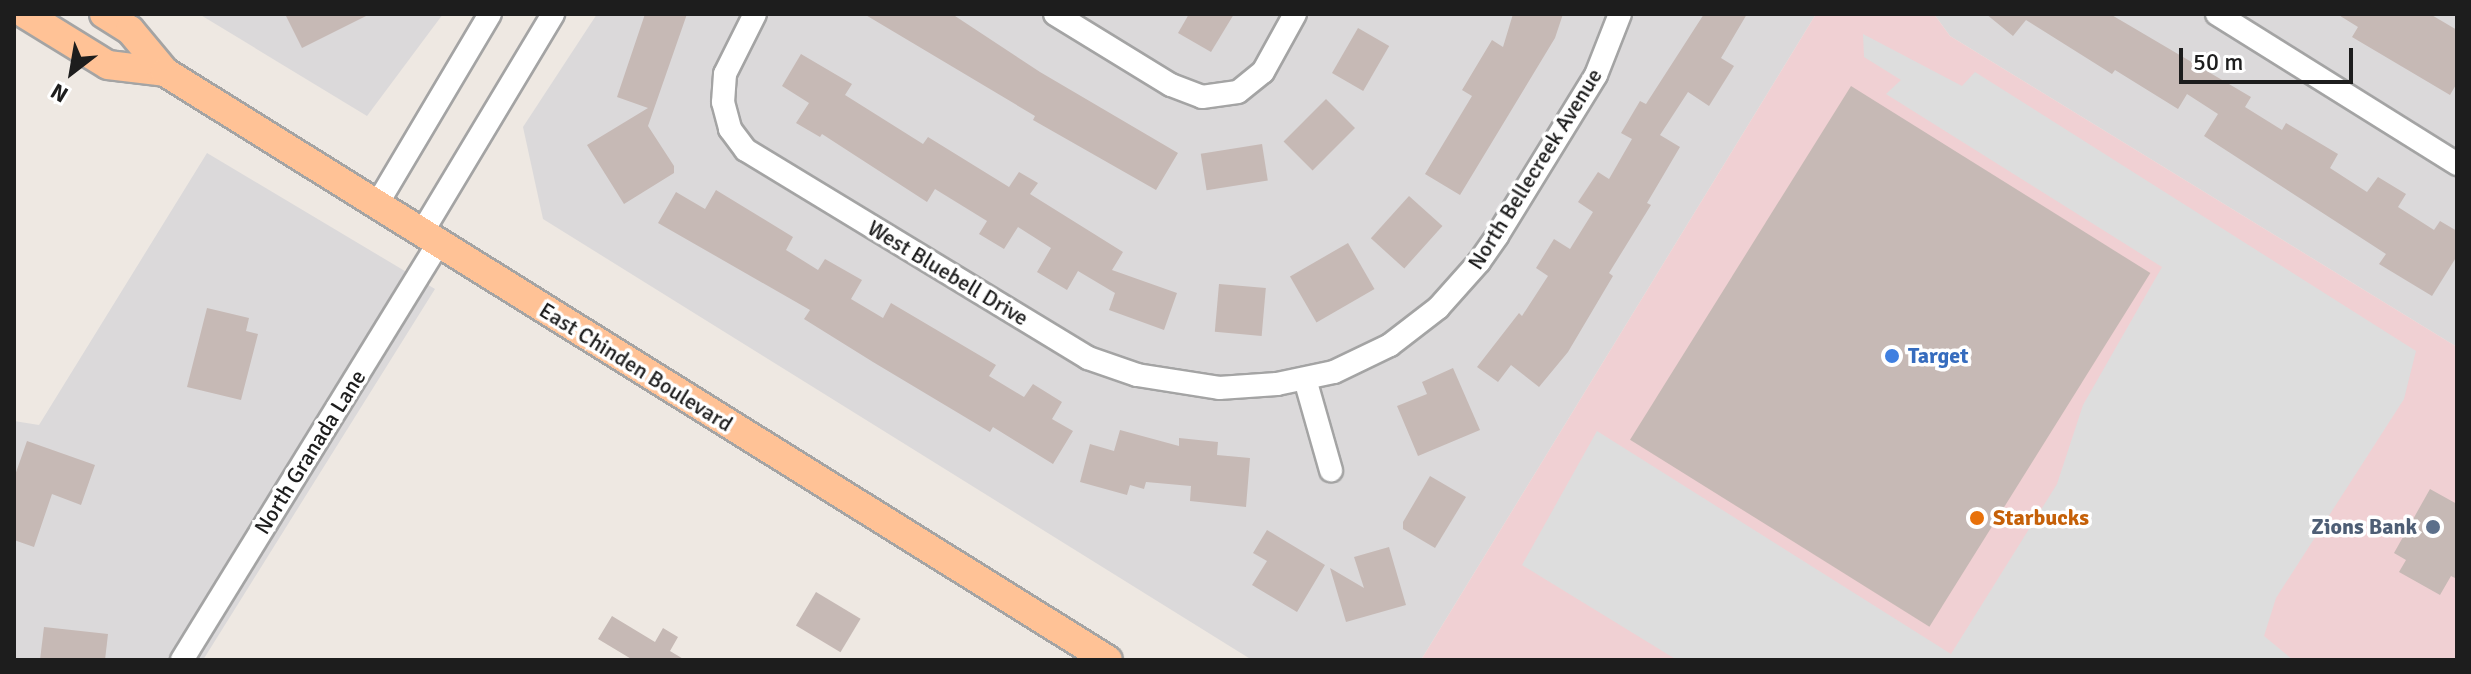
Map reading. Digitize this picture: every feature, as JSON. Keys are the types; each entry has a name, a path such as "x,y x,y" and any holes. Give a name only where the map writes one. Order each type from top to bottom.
{"main road":[{"name":"East Chinden Boulevard","path":"24,14 108,65 165,72"},
{"name":"East Chinden Boulevard","path":"104,14 130,30 165,72 1108,660"}],"street":[{"path":"14,26 24,14"},
{"path":"376,206 490,14"},
{"name":"North Granada Lane","path":"182,660 430,239 553,14"},
{"name":"West Bluebell Drive","path":"755,14 725,74 723,102 730,129 746,150 1088,358 1137,375 1191,386 1248,386 1305,379"},
{"path":"1055,14 1171,85 1202,97 1238,92 1263,72 1295,14"},
{"name":"North Bellecreek Avenue","path":"1305,379 1334,372 1390,345 1415,328 1460,285 1497,236 1596,75 1620,14"},
{"path":"2217,14 2457,164"},
{"path":"1305,379 1331,470"}],"shaded area":[{"path":"199,14 443,14 367,116"},
{"path":"597,14 1816,14 1421,660 1252,660 543,219 523,127"},
{"path":"1816,14 1934,14 1950,36 2457,347 2457,660 1421,660"},
{"path":"1934,14 2457,14 2457,347 1950,36"},
{"path":"1863,34 1962,86 1975,72 2416,351 2404,399 2276,598 2264,636 2293,660 1677,660 1522,565 1597,431 1951,654 2057,484 2083,405 2162,267 1886,94 1901,80 1864,57"},
{"path":"207,153 435,289 203,660 14,660 14,421 39,425"}],"building":[{"path":"285,14 370,14 302,48"},
{"path":"645,14 687,14 648,126 674,166 674,173 624,204 587,145 648,108 617,97"},
{"path":"864,14 952,14 1040,72 1178,153 1156,190 1033,120 1035,116"},
{"path":"1189,14 1234,14 1211,52 1178,33"},
{"path":"1513,14 1563,14 1555,38 1460,195 1425,174 1472,96 1462,90 1492,40 1503,47"},
{"path":"1704,14 1747,14 1721,58 1734,66 1709,106 1688,92 1660,135 1680,147 1647,203 1651,205 1609,273 1613,276 1568,352 1539,387 1511,365 1498,382 1477,367 1519,313 1522,316 1548,276 1536,268 1554,239 1570,249 1593,212 1578,202 1598,172 1609,179 1632,139 1621,133 1640,101 1646,104"},
{"path":"1986,14 2110,14 2251,97 2245,107 2282,130 2286,123 2338,154 2330,168 2367,192 2378,177 2406,194 2398,207 2434,230 2440,221 2457,231 2457,256 2432,296 2379,264 2386,254 2204,136 2218,114 2187,94 2178,109 2115,70 2112,74 2026,20 2013,36"},
{"path":"2337,14 2430,14 2457,30 2457,83 2450,95 2352,37 2358,27"},
{"path":"1358,28 1389,46 1363,91 1332,73"},
{"path":"801,54 852,84 845,95 923,144 928,137 1009,187 1019,172 1038,183 1030,194 1123,252 1112,270 1177,293 1164,330 1109,310 1115,293 1078,271 1067,290 1037,272 1051,248 1018,227 1004,249 979,234 987,221 935,189 927,202 822,134 820,137 796,123 809,103 782,86"},
{"name":"Target","path":"1851,86 2150,273 1929,627 1630,440"},
{"path":"1326,99 1355,128 1313,170 1284,141"},
{"path":"1262,144 1268,181 1207,190 1201,154"},
{"path":"716,190 793,237 786,250 818,270 825,259 862,280 851,299 883,318 891,303 996,365 989,376 1024,397 1033,384 1062,402 1052,419 1073,431 1053,464 993,427 990,432 873,362 804,319 810,310 658,223 676,192 705,209"},
{"path":"1409,196 1442,226 1404,268 1371,238"},
{"path":"1348,243 1374,289 1316,322 1290,276"},
{"path":"1219,284 1266,288 1262,336 1215,332"},
{"path":"207,308 249,318 246,331 258,334 241,400 187,387"},
{"path":"1453,368 1480,430 1418,456 1397,406 1427,394 1422,382"},
{"path":"1120,430 1179,446 1179,438 1218,442 1217,455 1250,458 1246,507 1190,501 1191,486 1146,482 1144,489 1130,485 1127,495 1080,482 1090,444 1114,451"},
{"path":"27,441 95,465 81,505 52,494 34,547 14,540 14,478"},
{"path":"1430,476 1466,497 1435,548 1403,529 1403,522"},
{"name":"Zions Bank","path":"2430,489 2457,504 2457,579 2451,576 2440,595 2399,572 2406,560 2394,553"},
{"path":"1267,530 1325,565 1297,612 1252,585 1267,561 1253,553"},
{"path":"1389,547 1406,605 1346,622 1330,568 1364,588 1354,557"},
{"path":"816,592 861,619 840,652 796,625"},
{"path":"612,616 655,642 663,628 678,637 670,651 685,660 633,660 598,639"},
{"path":"44,627 108,634 105,660 40,660"}],"place":[{"name":"Target","path":"1892,356"},
{"name":"Starbucks","path":"1977,518"},
{"name":"Zions Bank","path":"2433,527"}]}
